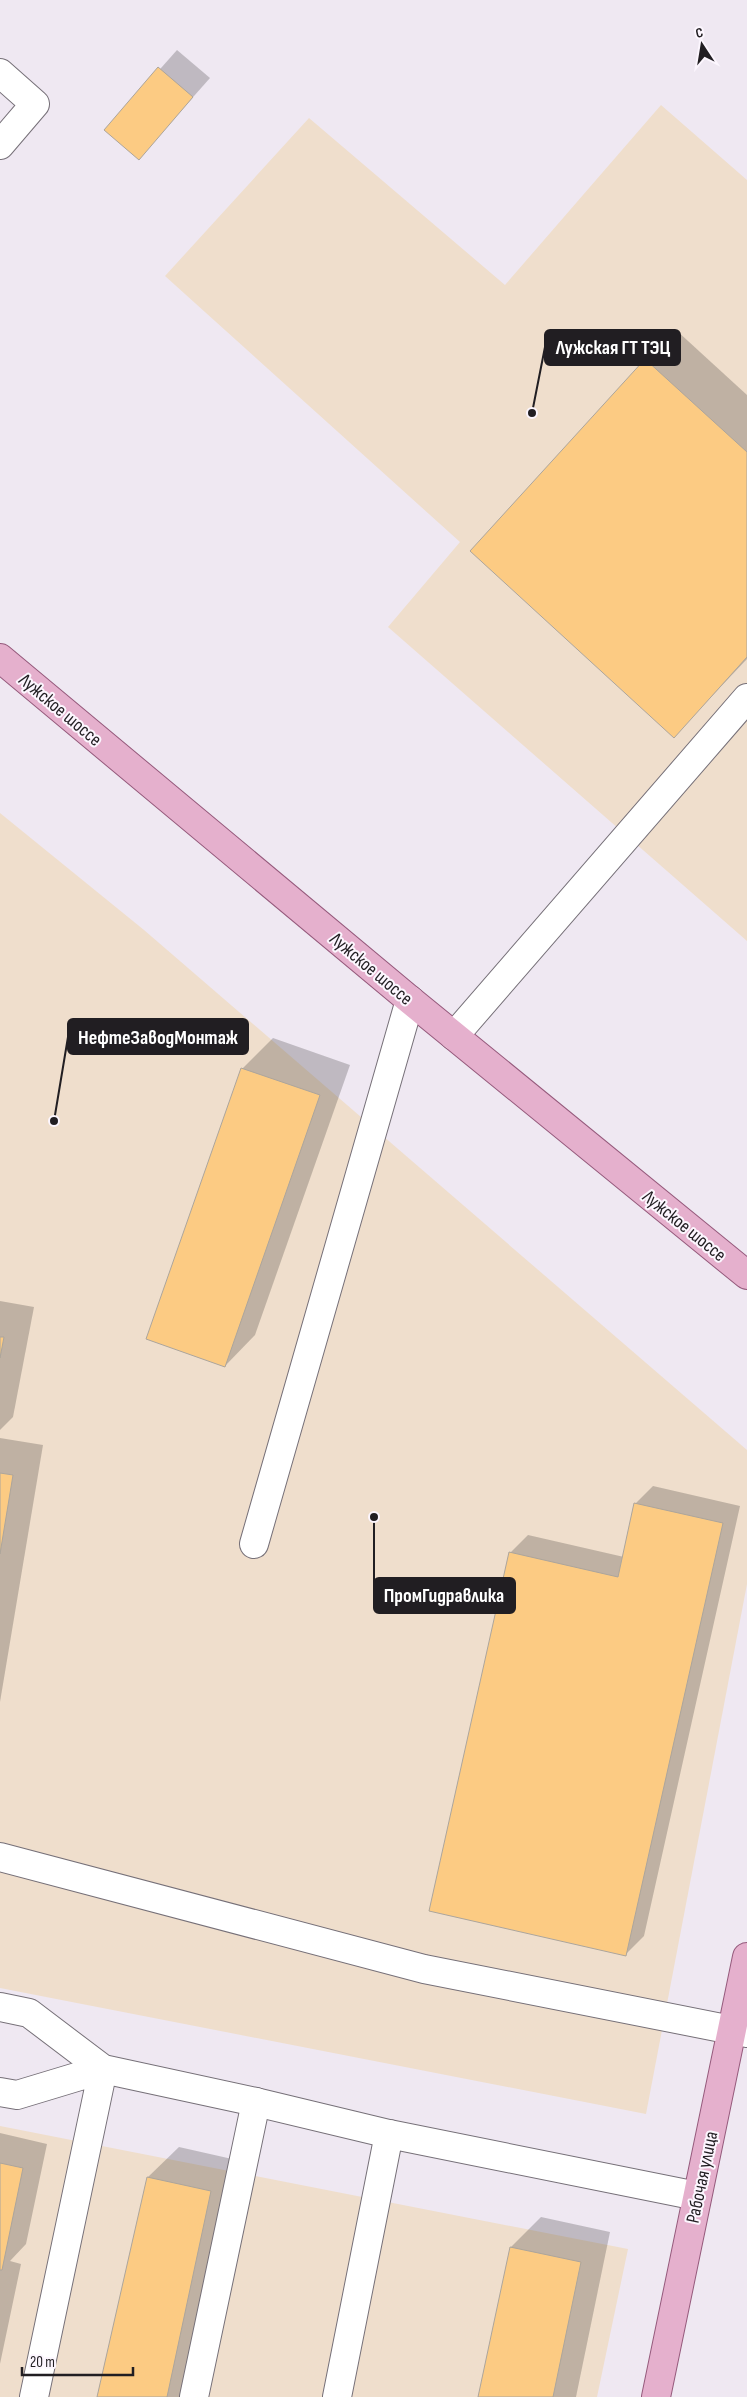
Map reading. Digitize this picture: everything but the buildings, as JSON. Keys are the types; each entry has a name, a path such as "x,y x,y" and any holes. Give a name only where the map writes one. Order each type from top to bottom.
{"main road":[{"name":"Лужское шоссе","path":"0,658 410,1000 747,1275"},
{"name":"Рабочая улица","path":"656,2397 697,2196 739,2032 747,1956"}],"lane":[{"path":"0,73 35,104 0,145"},
{"path":"454,1036 747,698"},
{"path":"254,1544 410,1000"},
{"path":"0,1857 424,1969 739,2032"},
{"path":"0,2008 29,2014 102,2069 256,2102 389,2134 697,2196"},
{"path":"0,2092 16,2095 102,2069"},
{"path":"34,2397 102,2069"},
{"path":"194,2397 256,2102"},
{"path":"337,2397 389,2134"}],"shaded area":[{"path":"661,105 747,180 747,941 388,627 460,542 165,276 309,118 505,285"},
{"path":"0,813 144,930 747,1450 747,1584 646,2114 0,1988"},
{"path":"0,2126 628,2249 597,2397 0,2397"}],"place":[{"name":"Лужская ГТ ТЭЦ","path":"532,413"},
{"name":"НефтеЗаводМонтаж","path":"54,1121"},
{"name":"ПромГидравлика","path":"374,1517"}]}
